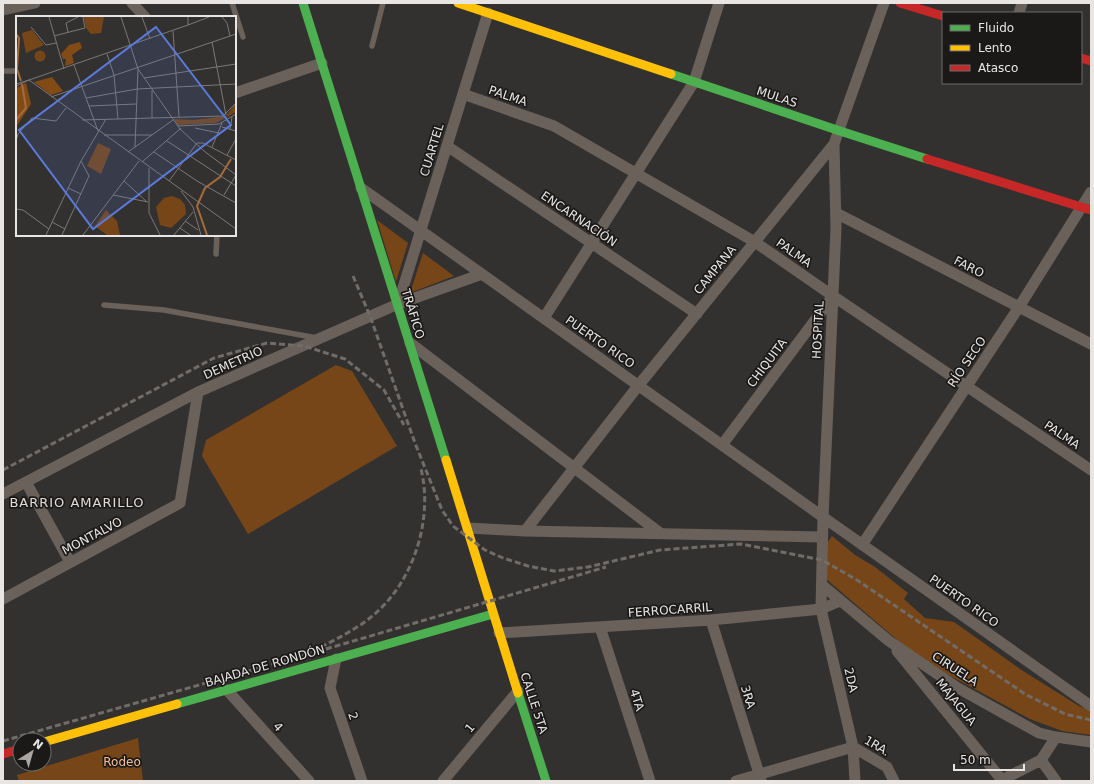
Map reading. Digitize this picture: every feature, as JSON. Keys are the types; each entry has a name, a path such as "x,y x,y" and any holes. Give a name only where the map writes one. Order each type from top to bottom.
{"street":[{"path":"3,10 35,3"},
{"path":"132,3 145,16"},
{"name":"TRÁFICO","path":"303,3 468,528 499,633"},
{"name":"MULAS","path":"458,3 489,8 694,82 840,131 1086,208"},
{"path":"544,318 694,82 720,3"},
{"name":"CAMPANA","path":"524,531 638,386 834,144 840,131 884,3"},
{"path":"900,3 942,16"},
{"name":"CUARTEL","path":"398,304 489,8"},
{"path":"236,93 322,63"},
{"name":"PALMA","path":"463,94 554,126 755,242 1091,470"},
{"name":"HOSPITAL","path":"823,517 836,213 834,144"},
{"name":"ENCARNACIÓN","path":"446,146 697,314"},
{"name":"PUERTO RICO","path":"361,188 862,545 1091,706"},
{"name":"RÍO SECO","path":"862,545 966,386 1086,208 1091,192"},
{"name":"FARO","path":"836,213 1091,344"},
{"name":"DEMETRIO","path":"3,494 198,392 398,304 482,274"},
{"name":"CHIQUITA","path":"722,445 833,296"},
{"path":"410,343 660,533"},
{"name":"MONTALVO","path":"3,599 180,504 198,392"},
{"path":"26,482 70,562"},
{"path":"822,585 823,517"},
{"path":"468,528 524,531 822,537"},
{"name":"CIRUELA","path":"822,585 889,641 958,688 1039,733 1091,742"},
{"name":"2DA","path":"822,585 821,609 853,747 855,781"},
{"name":"FERROCARRIL","path":"499,633 711,620 821,609 840,601"},
{"name":"BAJADA DE RONDÓN","path":"52,740 493,614"},
{"name":"3RA","path":"711,620 760,778"},
{"name":"4TA","path":"600,627 650,781"},
{"name":"CALLE 5TA","path":"499,633 546,781"},
{"name":"MAJAGUA","path":"889,641 1001,780"},
{"name":"2","path":"336,658 330,688 362,781"},
{"name":"4","path":"227,690 309,781"},
{"name":"1","path":"443,781 518,691"},
{"path":"1001,780 1041,760 1056,737"},
{"path":"736,781 760,778 853,747"},
{"name":"1RA.","path":"853,747 887,767 894,781"},
{"path":"1041,760 1056,781"}],"lane":[{"path":"232,3 243,37"},
{"path":"372,46 383,3"},
{"path":"3,72 16,71"},
{"path":"216,254 217,236"},
{"path":"104,305 164,310 319,339"}],"green space":[{"path":"377,220 408,243 396,282"},
{"path":"423,253 454,276 410,293"},
{"path":"336,365 352,371 397,446 248,534 202,456 206,440"},
{"path":"832,536 855,555 875,567 908,593 904,599 925,618 954,622 1023,671 1079,706 1091,711 1091,735 1062,731 1030,719 947,674 902,644 825,578 825,546"},
{"name":"Rodeo","path":"138,738 143,781 19,781 17,775 27,772 52,772 52,764"}],"railway":[{"path":"353,276 370,316 415,443 442,510 453,526 485,550 503,558 528,566 554,571 588,567 660,550 741,544 822,560 857,580 1025,694 1065,714 1091,720"},
{"path":"3,470 214,358 267,343 304,346 345,359 384,390 404,425"},
{"path":"305,655 343,635 370,618 391,597 402,581 411,564 418,545 422,526 425,507 421,469"},
{"path":"326,649 606,567"},
{"path":"3,741 311,653"}],"traffic: fast":[{"path":"303,3 446,460"},
{"path":"671,74 927,159"},
{"path":"177,704 493,614"},
{"path":"518,693 546,781"}],"traffic: slow":[{"path":"458,3 671,74"},
{"path":"446,460 518,693"},
{"path":"52,740 177,704"}],"traffic: jam":[{"path":"900,3 942,16"},
{"path":"1082,58 1091,61"},
{"path":"927,159 1091,210"},
{"path":"3,754 12,751"}],"district":[{"name":"BARRIO AMARILLO","path":"77,502"}]}
